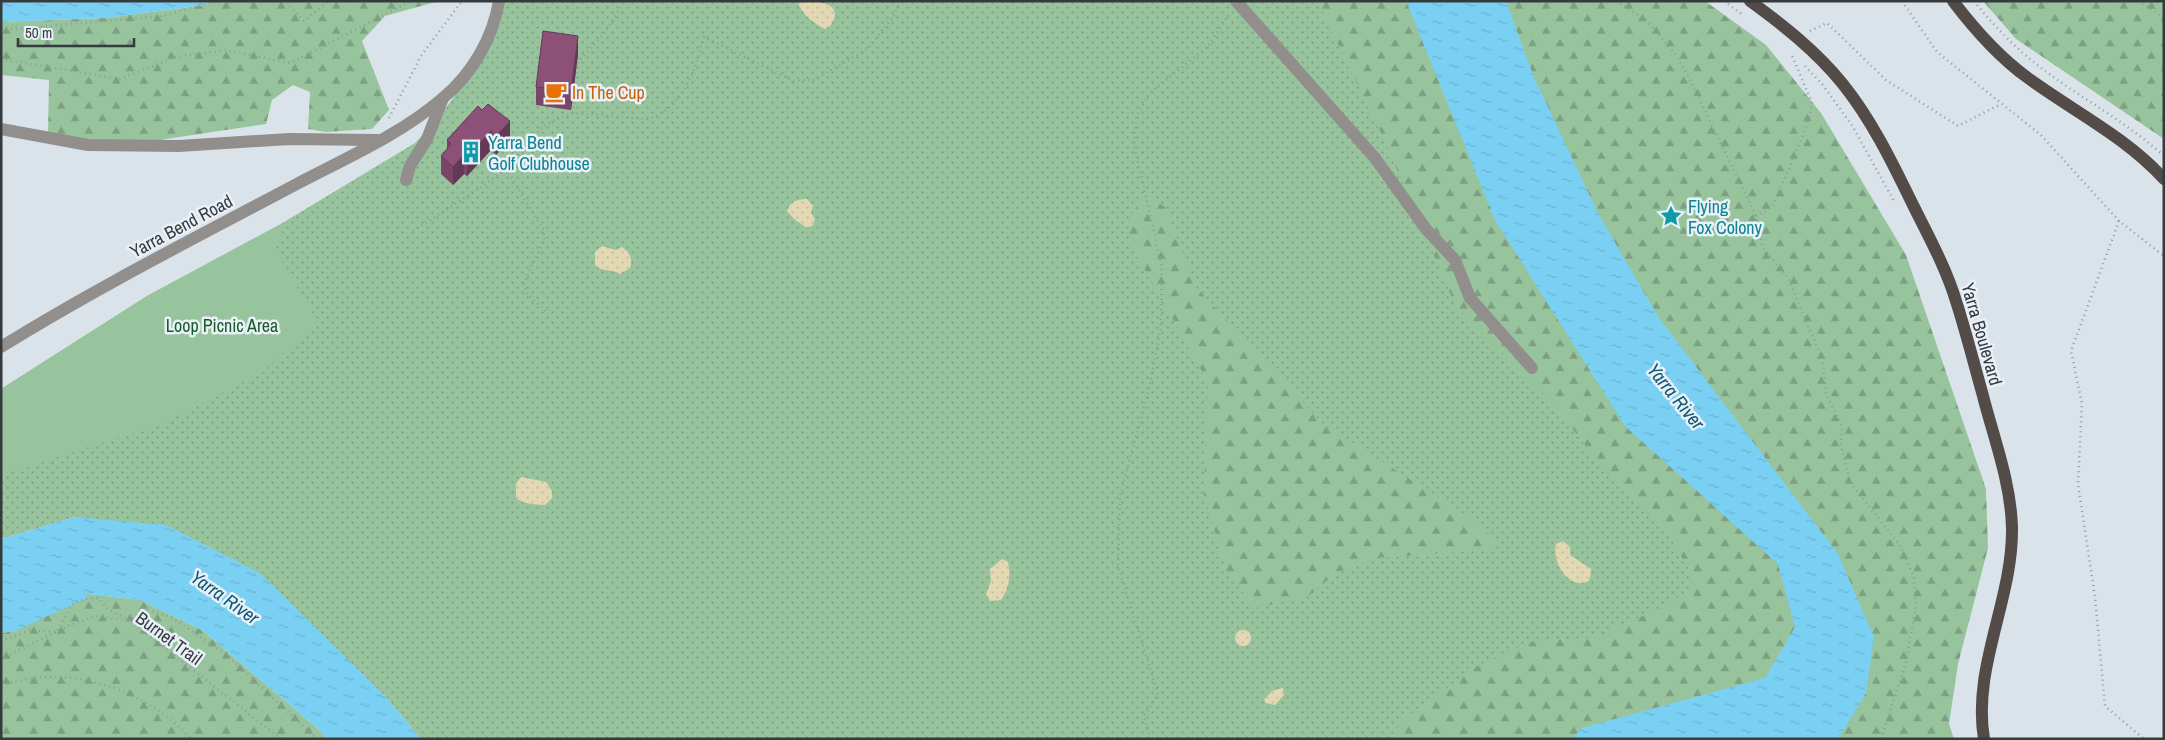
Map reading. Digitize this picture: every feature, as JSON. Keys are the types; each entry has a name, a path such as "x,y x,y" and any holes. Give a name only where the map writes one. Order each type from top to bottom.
{"main road":[{"name":"Yarra Boulevard","path":"1750,1 1797,38 1841,81 1858,104 1889,157 1922,223 1956,301 1997,449 2010,504 2011,550 2008,573 1982,694 1981,711 1984,739"},
{"path":"1953,1 1986,40 2008,62 2118,139 2164,179"}],"street":[{"name":"Yarra Bend Road","path":"1,346 82,299 379,140 443,98 475,62 488,39 499,1"},
{"path":"1236,2 1375,158 1426,229 1455,260 1470,298 1532,368"},
{"path":"406,180 410,166 427,139 443,98"},
{"path":"1,129 88,145 178,146 289,139 379,140"}],"path":[{"path":"1,30 162,16 219,1"},
{"path":"290,1 289,5 304,21 328,1"},
{"path":"1,59 120,79 175,57 224,50 290,63 411,1"},
{"path":"388,119 421,56 462,1"},
{"path":"573,113 578,62 603,35 625,1"},
{"path":"413,231 484,186 506,169 543,126 573,113 646,118 657,117 674,103 687,85 704,37 794,81 814,80 866,49 893,17 901,1"},
{"path":"1616,1 1646,20 1675,54 1686,72 1756,216 1763,248 1788,278 1821,356 1826,394 1842,426 1841,446 1850,482 1901,547 1914,578 1916,605 1906,662 1882,739"},
{"path":"1724,1 1746,18"},
{"path":"1902,1 1937,52 2041,135 2119,221 2164,256"},
{"path":"1974,1 2002,34 2025,55 2118,119 2164,156"},
{"path":"2138,1 2164,17"},
{"path":"1150,739 1144,716 1158,694 1118,566 1120,496 1149,390 1161,328 1162,267 1134,145 1136,117 1149,94 1208,46 1236,2"},
{"path":"1797,38 1827,23 1886,80 1958,126 2000,104"},
{"path":"1787,49 1798,59"},
{"path":"1756,216 1773,206 1806,128 1812,103 1791,53"},
{"path":"1804,65 1840,107 1866,148"},
{"path":"506,169 543,228 545,240 524,284 526,294 546,311"},
{"path":"2119,221 2071,351 2082,404 2078,484 2095,596 2105,706 2144,739"},
{"path":"1,641 30,630 57,632 72,604 85,599 97,598 109,610 132,621 143,608 172,617 227,655 317,739"},
{"name":"Burnet Trail","path":"1,659 68,626 95,616 132,621 281,739"},
{"path":"1,685 42,677 73,677 102,684 147,703 191,739"}],"green space":[{"path":"212,1 439,1 385,16 362,41 389,110 372,129 326,132 308,129 310,92 293,85 272,100 266,124 106,148 48,133 49,80 1,75 1,22 105,18 205,5"},
{"path":"499,1 1406,1 1778,564 1572,739 421,739 384,695 75,517 1,539 1,389 147,296 279,225 415,143 438,119 455,95"},
{"path":"1317,1 1705,1 1766,45 1821,113 1906,255 1986,489 1988,548 1958,664 1949,724 1954,739 1389,739 1403,720 1477,666 1530,642 1595,637 1670,604 1691,587 1694,578 1666,531 1607,474 1556,407 1456,307 1384,139"},
{"path":"1983,1 2164,1 2164,139 2016,39"},
{"path":"1148,196 1165,207 1196,287 1323,424 1472,519 1497,541 1490,550 1376,558 1336,573 1307,597 1255,608 1227,573 1204,495 1208,382 1130,243 1129,222 1133,211"},
{"name":"Loop Picnic Area","path":"279,225 284,238 272,244 317,321 264,371 164,423 1,475 1,389 147,296"},
{"path":"88,594 140,600 202,630 317,728 327,739 1,739 1,633 15,631"}],"sand":[{"path":"800,1 827,4 832,8 835,12 830,26 825,29 817,25 803,12 799,5"},
{"path":"807,199 813,206 811,213 815,219 813,225 807,228 794,219 787,211 795,201"},
{"path":"602,246 616,250 622,247 630,256 630,268 620,274 604,270 595,265 595,252"},
{"path":"521,477 546,482 552,491 552,498 545,505 526,503 516,498 516,484"},
{"path":"1563,541 1570,547 1570,555 1591,569 1590,579 1587,582 1573,581 1562,572 1555,551 1556,544"},
{"path":"1002,559 1008,562 1008,587 1001,600 990,601 986,594 991,581 990,569"},
{"path":"1240,630 1246,630 1251,635 1249,644 1240,646 1235,641 1235,635"},
{"path":"1283,688 1284,695 1275,705 1266,703 1264,700 1272,691"}],"water":[{"path":"1,1 212,1 205,5 105,18 1,22"},
{"name":"Yarra River","path":"1406,1 1506,1 1533,75 1599,215 1659,318 1838,554 1874,637 1866,693 1838,739 1572,739 1582,728 1765,678 1795,627 1778,564 1625,426 1495,220"},
{"name":"Yarra River","path":"75,517 166,525 260,573 384,695 421,739 327,739 317,728 202,630 140,600 88,594 85,599 15,631 1,633 1,539"}],"building":[{"path":"543,31 578,36 571,91 536,87"},
{"path":"488,104 510,121 496,136 491,131 467,158 464,155 453,167 441,156 451,144 447,140 478,106 482,110"}],"place":[{"name":"In The Cup","path":"556,92"},
{"name":"Yarra Bend Golf Clubhouse","path":"471,152"},
{"name":"Flying Fox Colony","path":"1671,216"}]}
